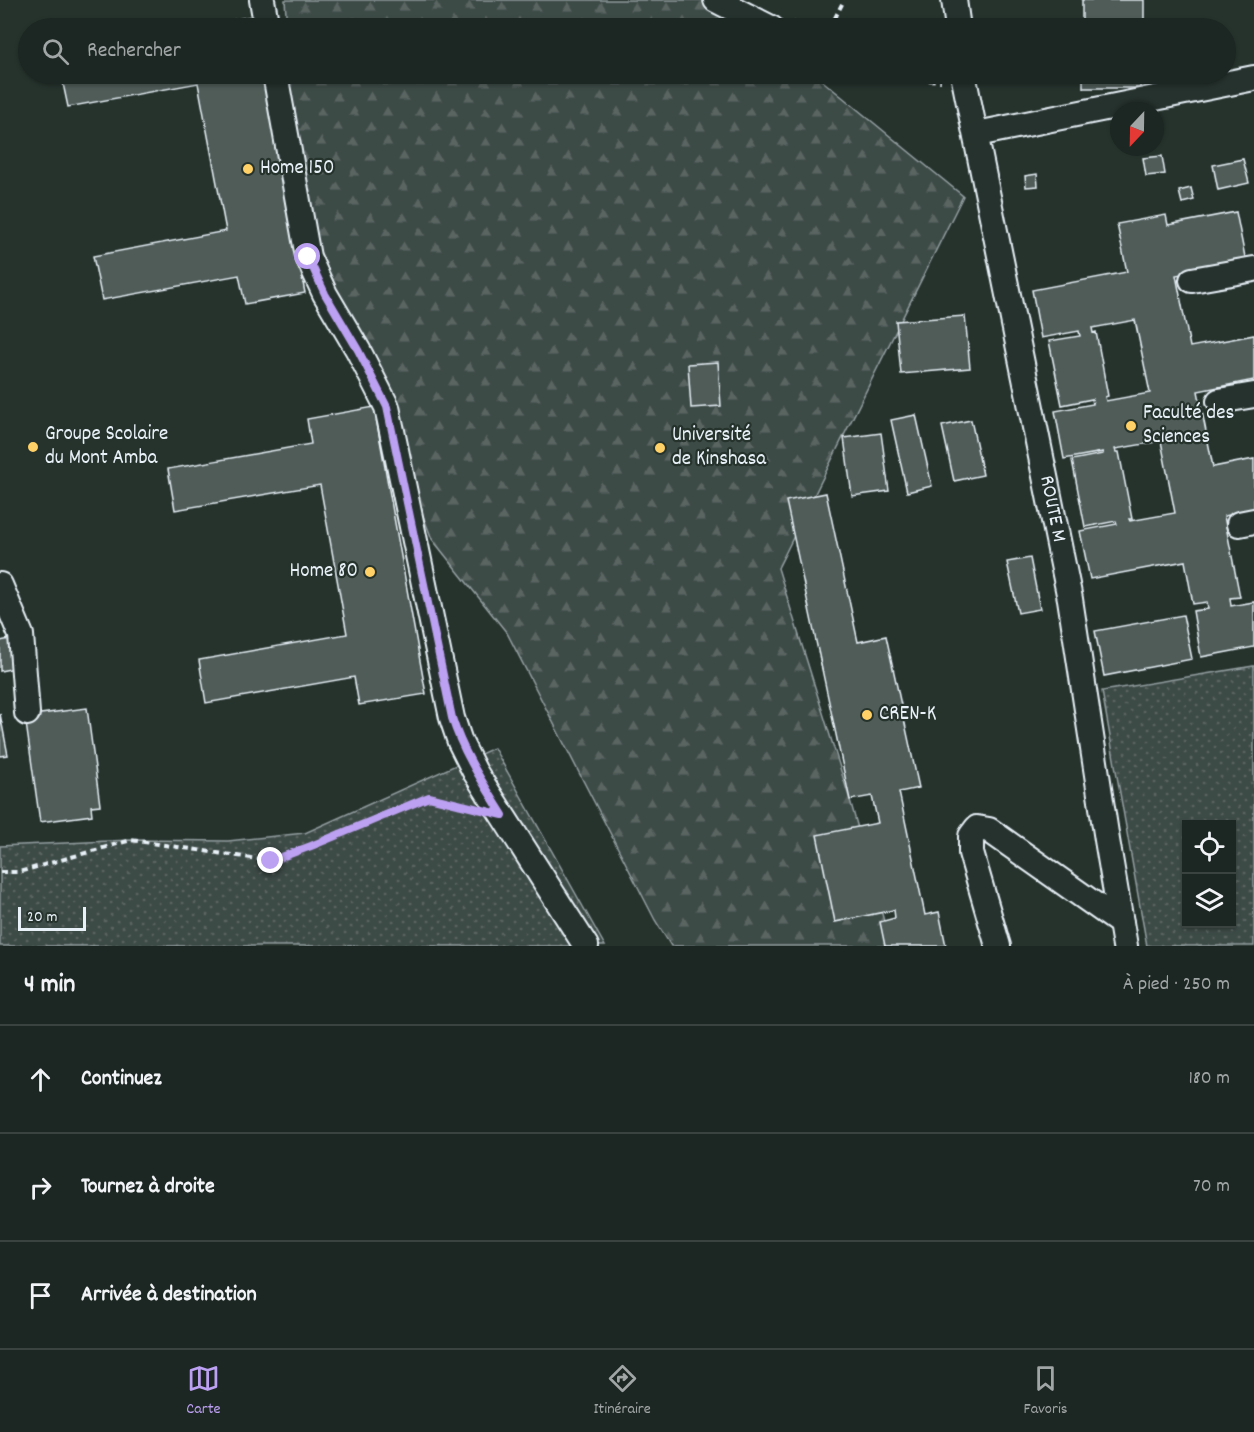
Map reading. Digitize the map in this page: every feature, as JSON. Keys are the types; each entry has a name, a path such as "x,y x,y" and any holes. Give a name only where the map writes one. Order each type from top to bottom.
{"lane":[{"path":"262,0 265,18"},
{"path":"716,0 751,18"},
{"path":"954,0 957,18"},
{"path":"1236,82 1254,78"},
{"path":"277,84 308,257 325,294 358,350 387,407 452,718 460,742 475,772 586,946"},
{"name":"ROUTE M","path":"965,84 1070,599 1123,934"},
{"path":"977,134 1224,84"},
{"path":"1192,280 1254,269"},
{"path":"1219,401 1254,395"},
{"path":"0,585 21,635 27,713"},
{"path":"998,946 971,853 971,836 977,828 989,830 1123,934"}],"path":[{"path":"835,18 844,0"},
{"path":"0,872 19,872 132,840 271,861 429,797 503,815"}],"green space":[{"path":"285,0 725,0 748,18 286,18"},
{"path":"290,84 826,84 963,196 778,568 850,800 891,946 671,946 655,920 507,633 432,539 295,187"},
{"path":"1254,666 1254,946 1147,946 1102,691"},
{"path":"494,748 605,946 0,946 0,846 131,840 228,841 305,833"}],"building":[{"path":"1082,0 1144,0 1144,18 1082,18"},
{"name":"Home 150","path":"63,84 193,84 68,107"},
{"name":"Home 150","path":"198,84 265,84 305,293 245,304 239,275 102,300 93,256 226,231"},
{"path":"1083,84 1140,84 1140,88 1083,88"},
{"path":"1162,156 1165,174 1146,176 1143,158"},
{"path":"1243,159 1249,183 1218,190 1213,165"},
{"path":"1037,174 1038,186 1026,187 1025,176"},
{"path":"1191,188 1194,200 1182,203 1179,191"},
{"name":"Faculté des Sciences","path":"1236,212 1246,262 1176,275 1190,347 1254,335 1254,380 1198,391 1213,467 1254,459 1254,510 1224,516 1240,597 1230,598 1231,606 1254,602 1254,647 1201,657 1193,611 1208,609 1207,602 1193,604 1185,561 1090,579 1080,531 1117,524 1116,521 1085,527 1072,460 1103,454 1103,452 1064,459 1055,411 1093,404 1092,399 1062,405 1049,341 1080,336 1079,331 1041,338 1032,290 1127,272 1117,224 1166,215 1168,225","holes":["1135,320 1150,393 1106,401 1105,397 1108,396 1096,332 1093,333 1092,328","1161,441 1175,513 1130,521 1129,519 1132,519 1119,452 1115,449"]},
{"path":"965,316 970,368 901,374 896,321"},
{"path":"718,362 721,406 691,408 688,364"},
{"name":"Home 80","path":"374,407 426,694 359,705 354,677 206,703 199,660 347,634 320,485 175,510 168,469 311,444 307,419"},
{"path":"916,415 932,486 907,492 891,420"},
{"path":"971,420 983,475 954,481 942,426"},
{"path":"881,433 889,491 852,496 844,438"},
{"name":"CREN-K","path":"826,493 858,642 886,636 919,788 899,792 925,915 939,912 946,946 885,946 880,922 895,918 894,910 835,922 817,835 878,823 872,796 850,800 786,501"},
{"path":"1030,558 1040,609 1018,613 1007,562"},
{"path":"1183,615 1192,659 1104,676 1095,631"},
{"path":"10,639 15,668 0,671 0,641"},
{"path":"87,708 100,805 91,806 92,815 40,822 25,716"},
{"path":"0,714 8,755 0,756"}],"place":[{"name":"Home 150","path":"248,169"},
{"name":"Faculté des Sciences","path":"1131,426"},
{"name":"Groupe Scolaire du Mont Amba","path":"33,447"},
{"name":"Université de Kinshasa","path":"660,448"},
{"name":"Home 80","path":"370,572"},
{"name":"CREN-K","path":"867,715"}],"route":[{"path":"271,861 429,797 503,815 475,772 460,742 452,718 387,407 358,350 325,294 308,257"}]}
